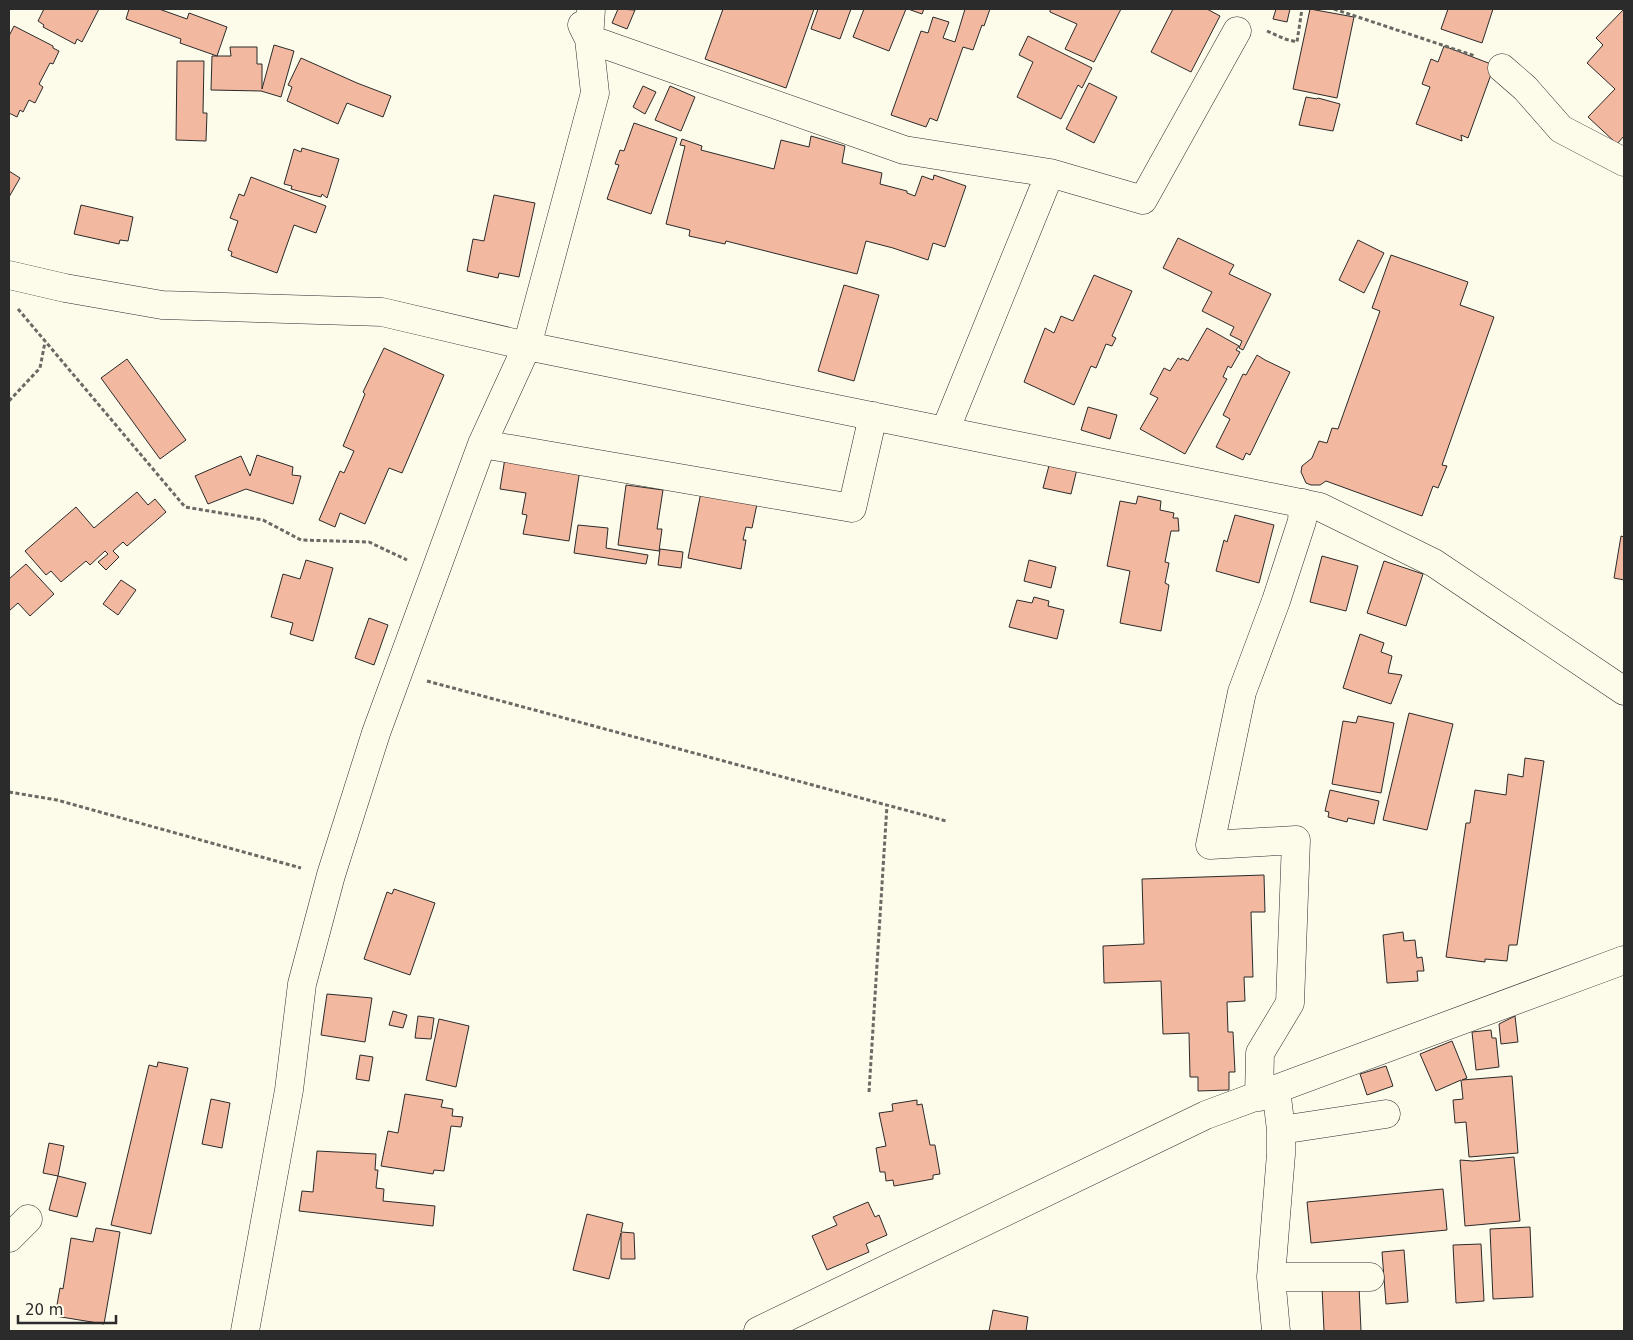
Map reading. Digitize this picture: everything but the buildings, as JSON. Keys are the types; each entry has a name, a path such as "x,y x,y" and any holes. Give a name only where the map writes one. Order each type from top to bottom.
{"street":[{"path":"573,9 589,39 904,150 1050,173 1143,200 1237,31"},
{"path":"245,1331 289,1090 302,984 331,876 376,733 482,444 527,346 595,93 589,39 591,9"},
{"path":"1502,68 1525,88 1561,129 1624,162"},
{"path":"945,431 1050,173"},
{"path":"9,276 162,305 382,312 527,346 1320,507 1434,563 1624,690"},
{"path":"482,444 852,508 873,416"},
{"path":"1276,1331 1271,1277 1281,1154 1281,1130 1268,1093 1260,1053 1290,1003 1296,840 1210,845 1242,692 1276,600 1302,521 1303,503"},
{"path":"758,1331 1206,1115 1624,960"},
{"path":"1281,1130 1386,1114"},
{"path":"9,1238 28,1219"},
{"path":"1271,1277 1370,1277"}],"path":[{"path":"1237,31 1259,27 1285,39 1297,42 1302,9"},
{"path":"1334,9 1467,53 1502,68"},
{"path":"15,306 185,507 263,520 301,540 369,542 435,573"},
{"path":"9,400 40,368 45,342"},
{"path":"398,673 946,821"},
{"path":"9,792 57,800 331,876"},
{"path":"869,1092 886,805"}]}
